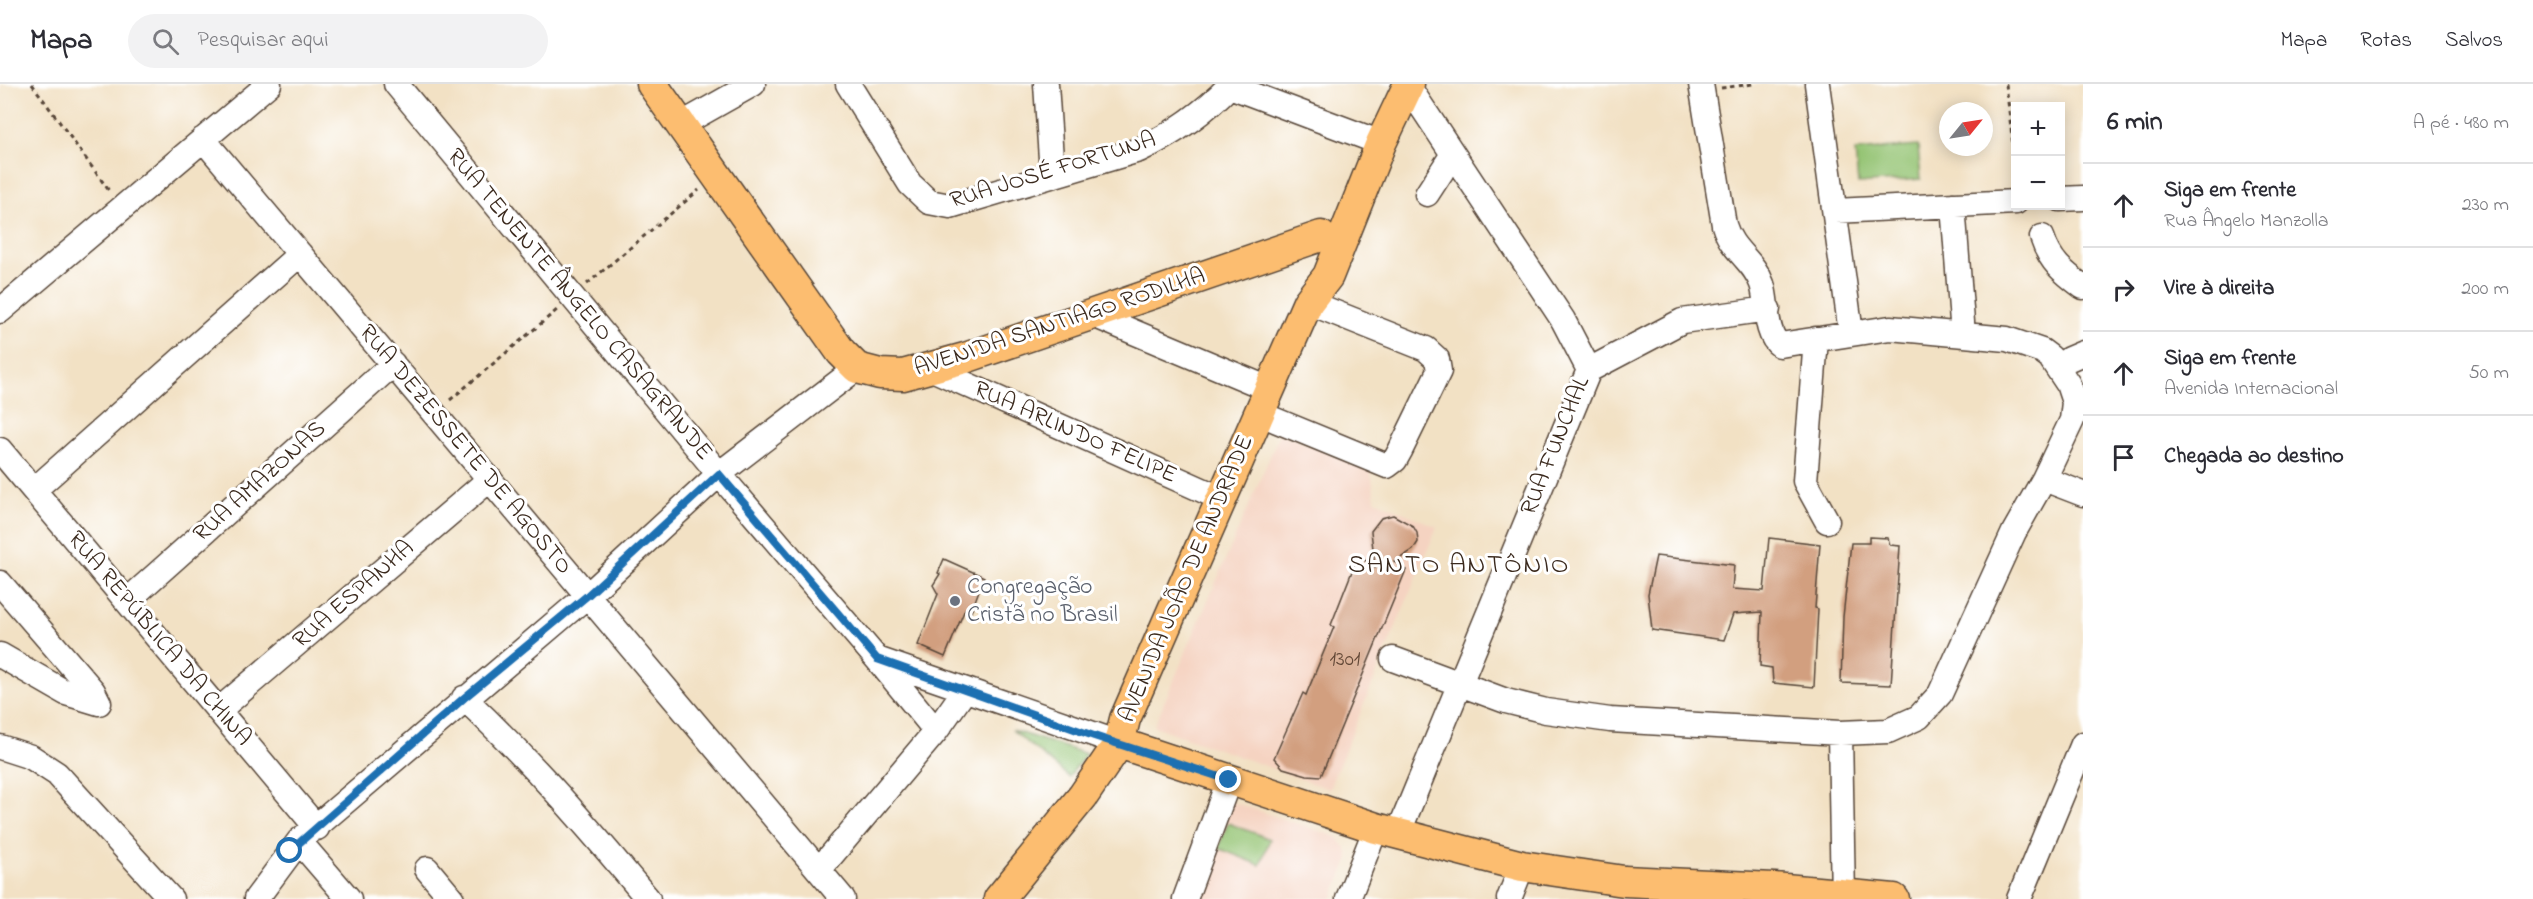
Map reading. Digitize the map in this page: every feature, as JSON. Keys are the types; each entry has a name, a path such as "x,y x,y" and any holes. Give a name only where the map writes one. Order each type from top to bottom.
{"main road":[{"path":"652,84 841,352 857,368"},
{"name":"AVENIDA JOÃO DE ANDRADE","path":"1312,286 1328,276 1381,143 1409,85"},
{"name":"AVENIDA JOÃO DE ANDRADE","path":"999,899 1083,796 1119,743 1125,719 1312,286 1322,236 1353,175 1381,143"},
{"name":"AVENIDA SANTIAGO RODILHA","path":"857,368 880,374 903,375 930,368 1322,236"},
{"path":"1286,248 1305,256 1312,286"},
{"path":"1119,743 1387,831 1522,866 1624,881 1667,891 1894,899"}],"street":[{"path":"0,311 269,84"},
{"name":"RUA TENENTE ÂNGELO CASAGRANDE","path":"396,84 936,732"},
{"path":"682,124 753,84"},
{"name":"RUA JOSÉ FORTUNA","path":"848,84 910,184 922,198 935,205 950,206 1139,150 1164,138 1231,85"},
{"path":"1046,84 1052,174"},
{"path":"1817,84 1851,333"},
{"path":"1231,85 1381,143"},
{"name":"RUA FUNCHAL","path":"1348,899 1387,831 1459,685 1589,370 1563,320 1409,85"},
{"path":"1393,659 1459,685 1540,709 1610,720 1840,733 1888,731 1919,717 1940,694 2013,532 2044,479 2079,400 2050,357 2034,347 2007,339 1890,328 1780,345 1771,335 1768,309 1761,282 1753,267 1731,244 1726,232 1701,88"},
{"name":"RUA DEZESSETE DE AGOSTO","path":"203,139 843,899"},
{"path":"1427,194 1453,154"},
{"path":"2065,199 2083,198"},
{"path":"1835,211 2011,202"},
{"path":"1953,205 1963,335"},
{"path":"2042,237 2048,255 2059,270 2083,287"},
{"path":"34,490 300,254"},
{"path":"1091,314 1387,466 1395,460 1400,451 1439,371 1437,359 1426,349 1312,286"},
{"path":"1589,370 1682,321 1696,317 1768,309"},
{"path":"1816,339 1805,481 1827,521"},
{"path":"2058,368 2083,353"},
{"name":"RUA AMAZONAS","path":"127,601 393,364"},
{"path":"256,899 308,834 464,698 588,595 719,474 857,368"},
{"name":"RUA ARLINDO FELIPE","path":"930,368 1220,498"},
{"name":"RUA REPÚBLICA DA CHINA","path":"0,450 219,710 308,834 349,899"},
{"name":"RUA ESPANHA","path":"219,710 490,479"},
{"path":"2044,479 2083,494"},
{"path":"0,583 93,691 99,703 66,693 0,655"},
{"path":"877,659 1119,743"},
{"path":"819,870 936,732 965,690"},
{"path":"464,698 523,754 564,798 648,899"},
{"path":"1840,733 1843,896"},
{"path":"2019,899 2083,744"},
{"path":"0,747 31,757 57,774 171,899"},
{"path":"1185,899 1229,780"},
{"path":"1509,899 1522,866"},
{"path":"427,869 452,899"}],"path":[{"path":"32,84 122,208"},
{"path":"1701,88 1753,84"},
{"path":"2006,84 2014,156"}],"shaded area":[{"path":"1280,433 1371,470 1375,500 1437,527 1329,789 1154,726"},
{"path":"1229,801 1337,837 1347,849 1349,858 1332,899 1195,899"}],"green space":[{"path":"1918,146 1921,179 1858,184 1855,151"},
{"path":"1012,730 1086,754 1069,777"},
{"path":"1228,823 1270,839 1260,865 1218,848"}],"building":[{"path":"1393,515 1413,526 1418,542 1413,550 1394,562 1406,570 1321,776 1307,775 1283,768 1274,758 1303,693 1306,695 1334,627 1331,625 1358,556 1375,567 1371,531 1381,518"},
{"path":"1869,537 1888,538 1890,545 1900,546 1891,685 1841,683 1843,617 1851,543 1869,543"},
{"path":"1769,538 1820,544 1815,608 1818,609 1814,687 1773,683 1772,668 1760,666 1762,612 1733,614 1724,640 1652,630 1648,594 1656,556 1734,565 1732,589 1764,591"},
{"name":"Congregação Cristã no Brasil","path":"944,559 984,577 971,612 965,609 945,657 918,645 938,594 933,585 940,574 938,573"}],"place":[{"name":"Congregação Cristã no Brasil","path":"955,601"}],"district":[{"name":"SANTO ANTÔNIO","path":"1459,565"}],"route":[{"path":"290,851 464,698 588,595 719,474 877,659 1094,736 1229,780"}]}
